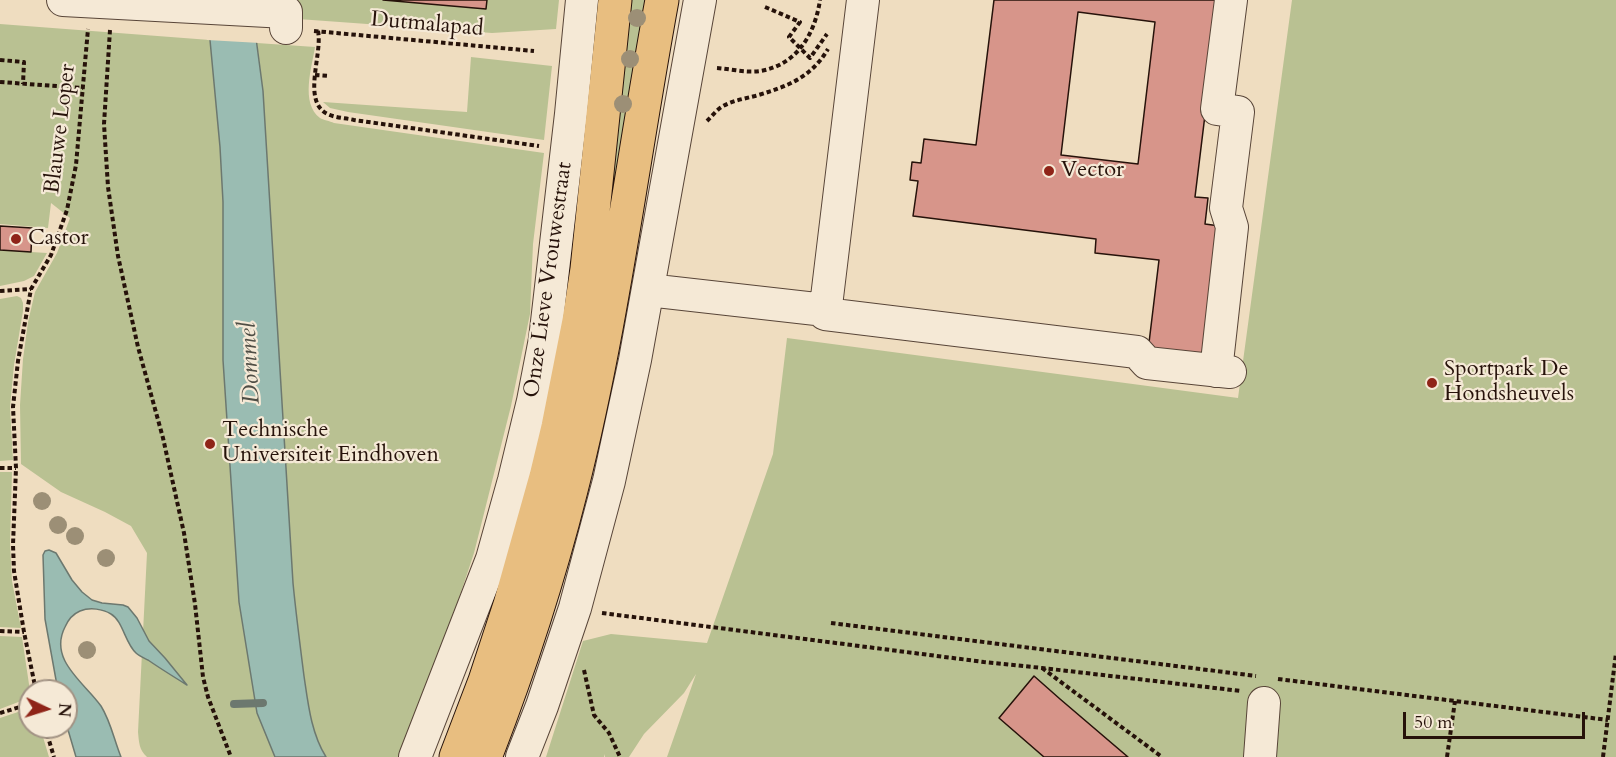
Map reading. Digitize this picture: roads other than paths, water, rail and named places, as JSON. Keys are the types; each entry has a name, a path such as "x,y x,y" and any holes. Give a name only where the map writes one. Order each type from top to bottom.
{"main road":[{"name":"Onze Lieve Vrouwestraat","path":"456,757 510,606 546,477 560,416 587,269 615,0"},
{"path":"484,757 510,692 536,615 572,488 605,330 662,0"}],"street":[{"name":"Onze Lieve Vrouwestraat","path":"415,757 492,559 514,480 532,401 545,339 582,0"},
{"path":"522,757 542,706 574,608 609,481 648,290 700,0"},
{"path":"863,0 825,314 1137,352 1147,363 1223,371 1232,227 1226,208 1238,112 1217,109 1231,0"},
{"path":"93,8 195,7 279,13"},
{"path":"648,290 825,310"},
{"path":"1260,757 1268,686"}],"water":[{"name":"Dommel","path":"203,0 251,0 263,91 293,583 309,707 317,738 326,757 275,757 257,713 239,602 223,360 223,202 220,147 210,40"},
{"path":"45,551 56,553 72,580 92,600 128,607 137,618 149,641 187,685 136,653 111,614 88,609 80,611 71,618 61,639 61,650 71,670 101,706 121,757 76,757 71,739 78,739 78,679 56,679 45,619 43,555"}],"waterway":[{"path":"234,704 263,703"}],"place":[{"name":"Vector","path":"1049,171"},
{"name":"Castor","path":"16,239"},
{"name":"Sportpark De Hondsheuvels","path":"1432,383"},
{"name":"Technische Universiteit Eindhoven","path":"210,444"}]}
